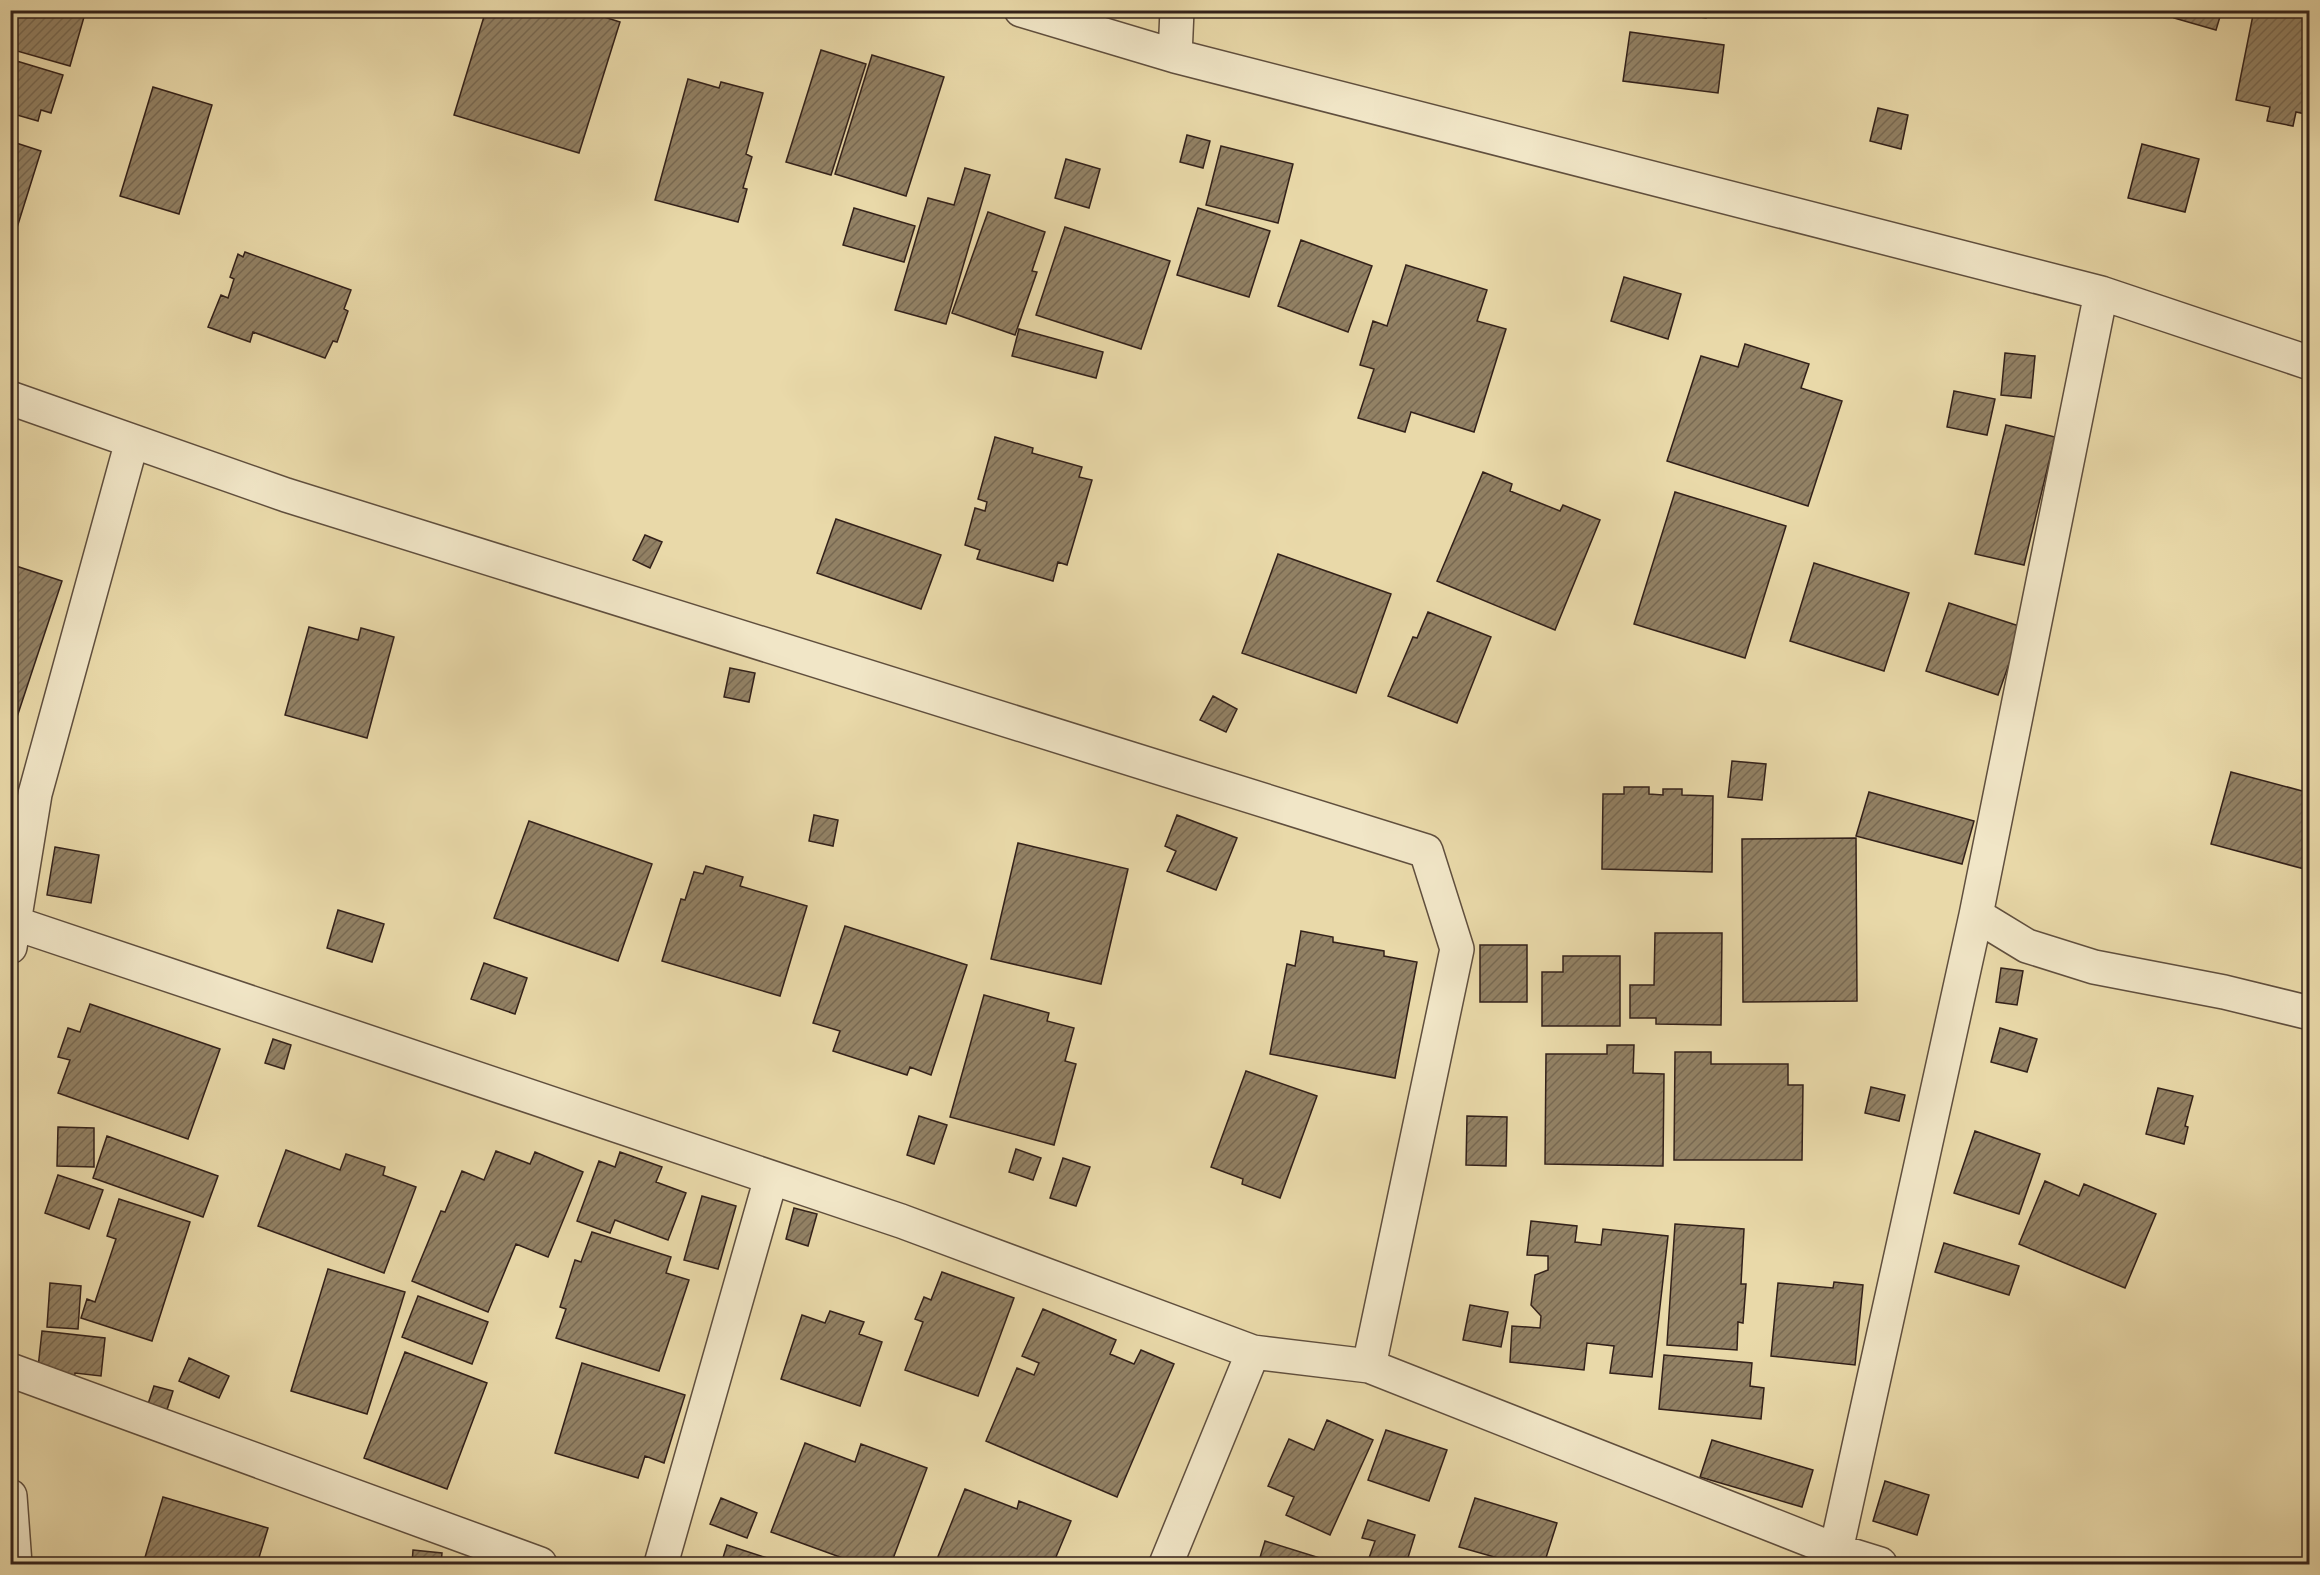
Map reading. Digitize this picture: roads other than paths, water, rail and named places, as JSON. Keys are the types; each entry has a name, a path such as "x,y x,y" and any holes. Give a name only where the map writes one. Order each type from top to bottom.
{"street":[{"path":"1022,10 1174,56 2101,293 2310,363"},
{"path":"1174,56 1177,10"},
{"path":"1835,1558 1976,915 2101,293"},
{"path":"10,398 286,495 1426,851 1457,949 1369,1366"},
{"path":"132,441 34,794 12,935 901,1221 1253,1352 1369,1366 1835,1558 1880,1564"},
{"path":"1976,915 2027,946 2094,967 2224,992 2310,1013"},
{"path":"661,1564 771,1178"},
{"path":"1166,1564 1253,1352"},
{"path":"10,1370 540,1564"},
{"path":"10,1496 15,1564"}]}
